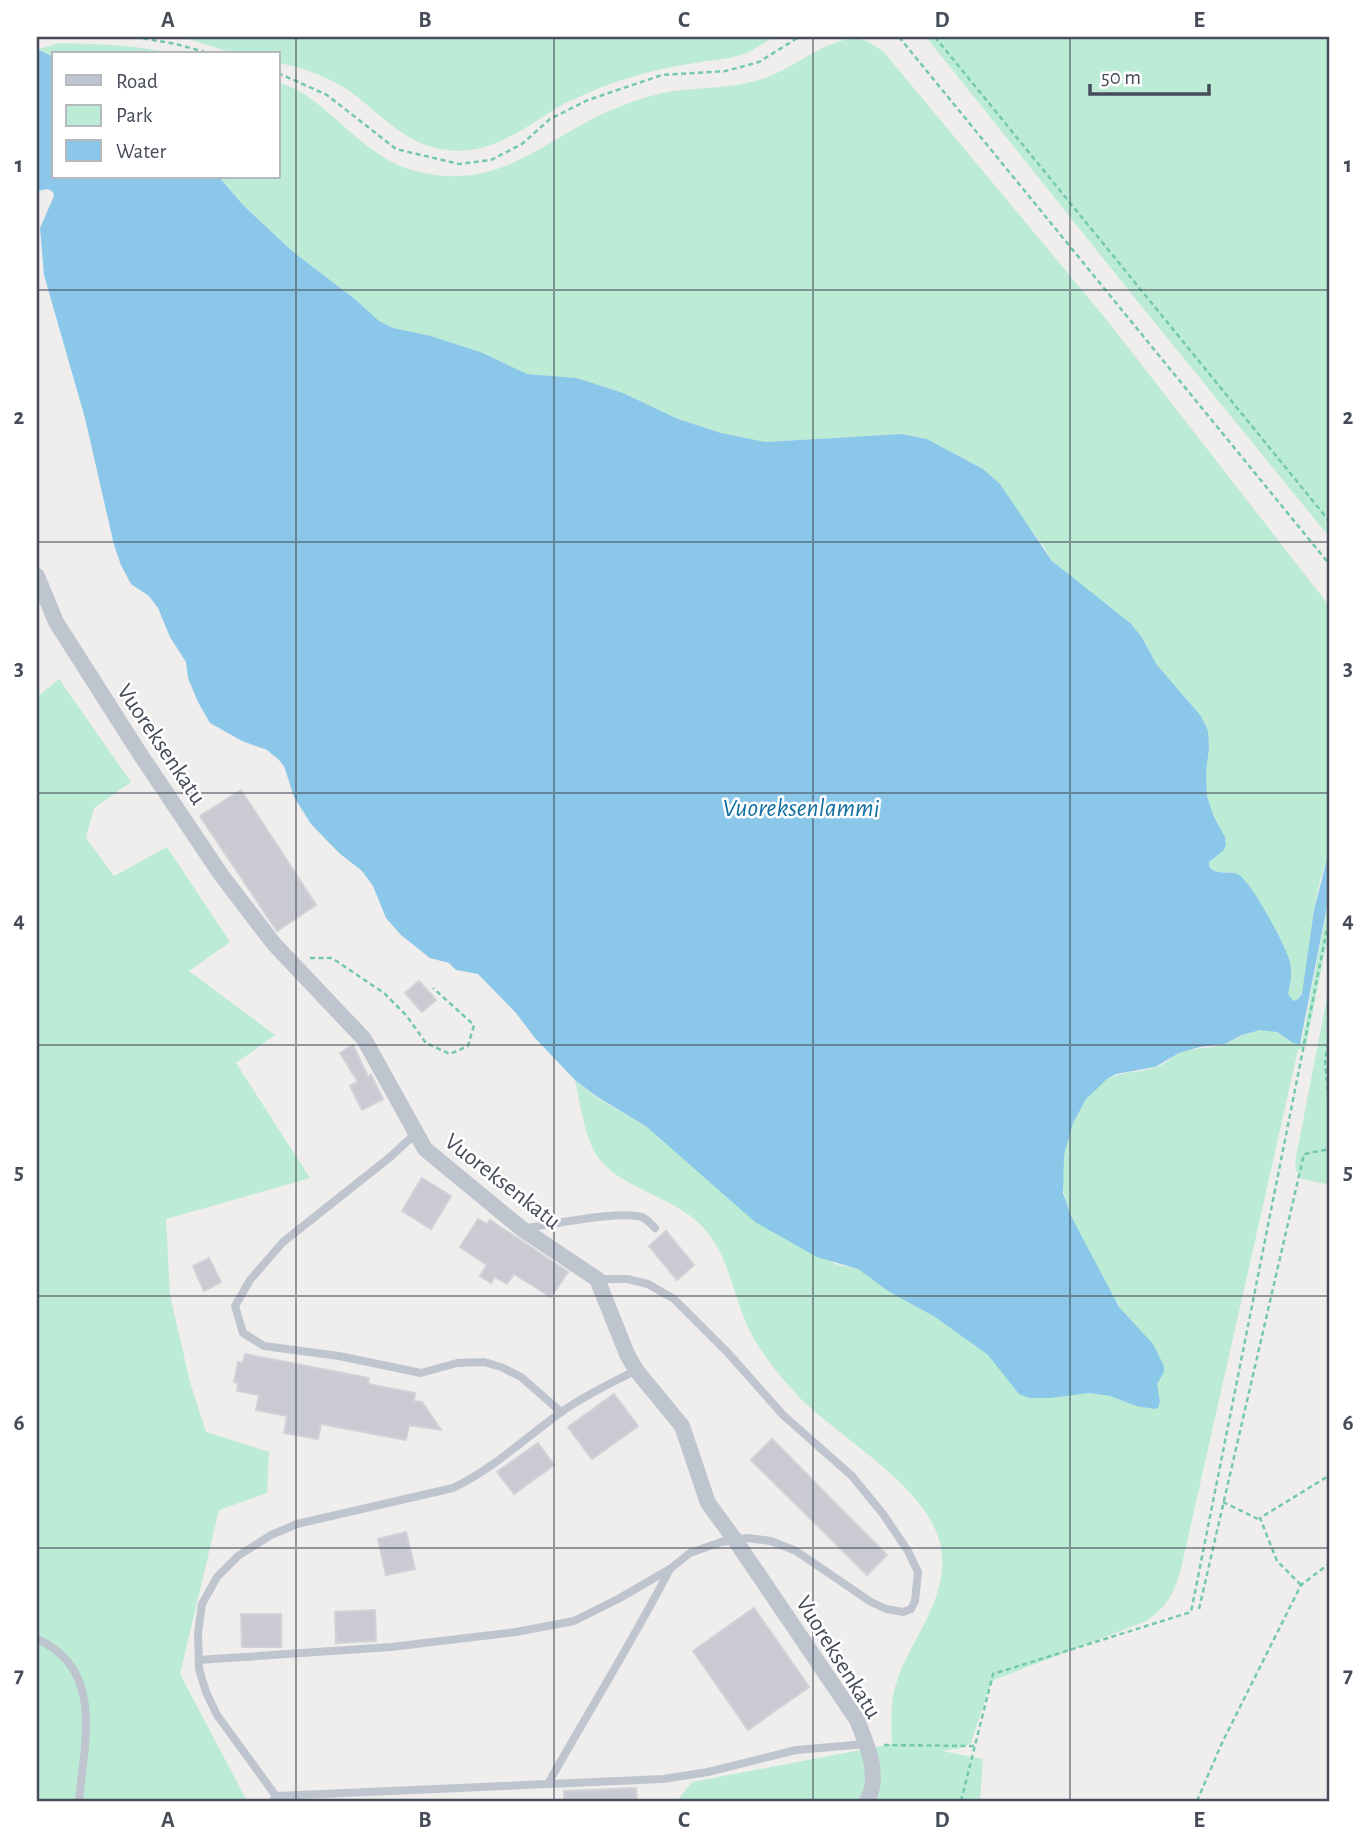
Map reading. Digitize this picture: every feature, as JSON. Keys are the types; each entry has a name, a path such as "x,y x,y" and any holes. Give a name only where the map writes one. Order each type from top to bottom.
{"street":[{"name":"Vuoreksenkatu","path":"37,576 56,622 222,876 268,937 364,1039 425,1149 522,1229 597,1279 636,1370 682,1426 708,1503 857,1720 873,1772 872,1793 867,1801"}],"lane":[{"path":"416,1133 268,1257 235,1306 243,1333 264,1346 339,1356 421,1373 457,1363 484,1362 521,1377 561,1412"},
{"path":"522,1229 626,1216 646,1218 655,1228"},
{"path":"199,1660 391,1647 516,1632 574,1621 618,1600 670,1569 690,1553 735,1540 758,1539 796,1551 870,1602 903,1612 911,1609 915,1601 918,1572 908,1551 883,1514 852,1476 783,1415 728,1353 674,1299 648,1284 627,1279 597,1279"},
{"path":"636,1370 561,1412 513,1451 453,1488 297,1524 271,1535 238,1556 217,1577 202,1604 198,1633 199,1660 206,1692 217,1715 274,1798 663,1779 708,1772 796,1750 866,1744"},
{"path":"548,1783 643,1621 670,1569"},
{"path":"37,1639 68,1661 83,1687 87,1718 79,1801"}],"path":[{"path":"135,37 205,52"},
{"path":"280,74 327,95 396,149 459,163 491,160 522,144 550,119 588,100 662,75 726,71 758,62 799,37"},
{"path":"899,37 1330,565"},
{"path":"935,37 1330,522"},
{"path":"961,1801 993,1674 1191,1612 1330,914"},
{"path":"286,957 332,958 384,993 406,1015 426,1043 450,1054 468,1045 474,1025 433,988"},
{"path":"1330,1035 1325,1060 1330,1119"},
{"path":"1199,1609 1304,1154 1330,1149"},
{"path":"1260,1520 1259,1518 1330,1475"},
{"path":"1223,1502 1260,1520 1277,1561 1301,1585"},
{"path":"1197,1801 1221,1745 1301,1585 1330,1563"},
{"path":"866,1744 975,1746"}],"green space":[{"path":"182,37 774,37 740,55 666,68 608,85 563,104 501,141 486,147 453,151 412,139 352,93 326,78 280,63 280,52 230,52"},
{"path":"926,37 1330,37 1330,538 1134,297"},
{"path":"854,38 867,41 883,51 1106,319 1327,603 1330,610 1330,853 1318,891 1306,979 1298,999 1293,1001 1289,998 1231,872 1216,872 1209,866 1209,862 1223,851 1225,837 1207,796 1209,748 1201,716 1157,665 1141,636 1052,561 1043,545 983,469 927,439 901,434 764,442 721,433 678,419 623,393 577,378 527,374 483,353 431,336 393,328 379,321 292,251 244,206 220,178 280,178 280,83 304,94 371,149 399,166 439,175 460,176 480,174 517,161 628,103 663,93 755,81"},
{"path":"60,43 133,47 167,52 52,52 52,56 38,49"},
{"path":"59,679 131,782 94,808 86,838 114,876 167,847 230,942 189,971 275,1035 236,1063 310,1178 166,1219 170,1295 190,1382 206,1432 269,1452 267,1493 219,1510 180,1674 247,1801 37,1801 37,697"},
{"path":"1330,891 1330,925 1306,1046 1298,1050 1180,1573 1168,1600 1146,1621 994,1680 971,1743 962,1748 942,1751 983,1759 980,1801 677,1801 692,1782 892,1744 893,1696 904,1665 935,1600 940,1583 941,1547 933,1525 920,1504 882,1466 818,1415 772,1365 748,1327 718,1249 702,1226 675,1206 627,1182 601,1161 586,1131 575,1080 596,1097 647,1127 680,1155 835,1264 858,1269 888,1291 935,1317 988,1355 1000,1368 1073,1394 1110,1396 1136,1406 1160,1405 1157,1384 1164,1372 1161,1361 1114,1298 1066,1204 1062,1180 1068,1136 1088,1097 1097,1087 1113,1077 1153,1068 1179,1053 1225,1044 1259,1030 1280,1034 1293,1043 1302,1042"},
{"path":"1330,982 1330,1185 1302,1179 1296,1170 1295,1162"}],"water":[{"name":"Vuoreksenlammi","path":"37,49 52,56 52,178 220,178 244,206 292,251 379,321 393,328 431,336 483,353 527,374 577,378 623,393 678,419 721,433 765,442 901,434 927,439 983,469 1000,484 1052,561 1130,623 1141,636 1157,665 1201,716 1208,731 1207,796 1226,845 1223,851 1209,862 1209,866 1219,872 1239,875 1259,900 1290,961 1288,994 1293,1001 1302,994 1314,910 1330,847 1330,891 1300,1044 1293,1043 1277,1032 1260,1030 1225,1044 1179,1053 1155,1067 1116,1074 1086,1099 1073,1123 1064,1155 1063,1193 1071,1216 1119,1307 1153,1344 1164,1366 1164,1372 1157,1384 1160,1402 1158,1408 1136,1406 1110,1396 1089,1393 1050,1398 1030,1398 1019,1394 988,1355 935,1317 888,1291 858,1269 817,1257 755,1222 647,1127 575,1080 478,974 456,970 449,963 430,958 401,935 386,918 373,886 362,871 339,853 311,824 294,797 284,766 279,760 267,750 242,741 210,723 188,678 186,662 170,637 158,608 149,596 131,584 121,565 85,418 44,275 40,228 54,196 48,189 37,191"}],"building":[{"path":"241,790 316,905 277,931 200,816"},
{"path":"419,981 436,1000 422,1012 405,993"},
{"path":"353,1045 368,1077 371,1075 383,1099 362,1110 350,1086 358,1082 340,1053"},
{"path":"422,1178 451,1196 431,1229 402,1211"},
{"path":"478,1219 487,1224 490,1220 568,1272 551,1297 514,1274 507,1284 495,1277 491,1283 480,1276 487,1265 460,1247"},
{"path":"666,1231 694,1265 677,1280 649,1246"},
{"path":"209,1258 221,1282 204,1291 193,1266"},
{"path":"245,1354 369,1378 368,1384 415,1393 414,1401 422,1402 441,1430 409,1425 406,1440 321,1424 318,1439 284,1433 287,1416 256,1410 259,1395 237,1391 238,1383 234,1382 238,1362 243,1363"},
{"path":"614,1394 638,1426 592,1459 568,1427"},
{"path":"772,1439 887,1555 867,1575 751,1460"},
{"path":"538,1443 554,1465 514,1494 497,1472"},
{"path":"406,1532 415,1569 386,1575 378,1539"},
{"path":"754,1608 809,1687 748,1730 693,1651"},
{"path":"375,1610 376,1641 336,1643 335,1612"},
{"path":"241,1614 281,1614 281,1647 242,1647"},
{"path":"636,1788 637,1801 564,1801 564,1791"}]}
